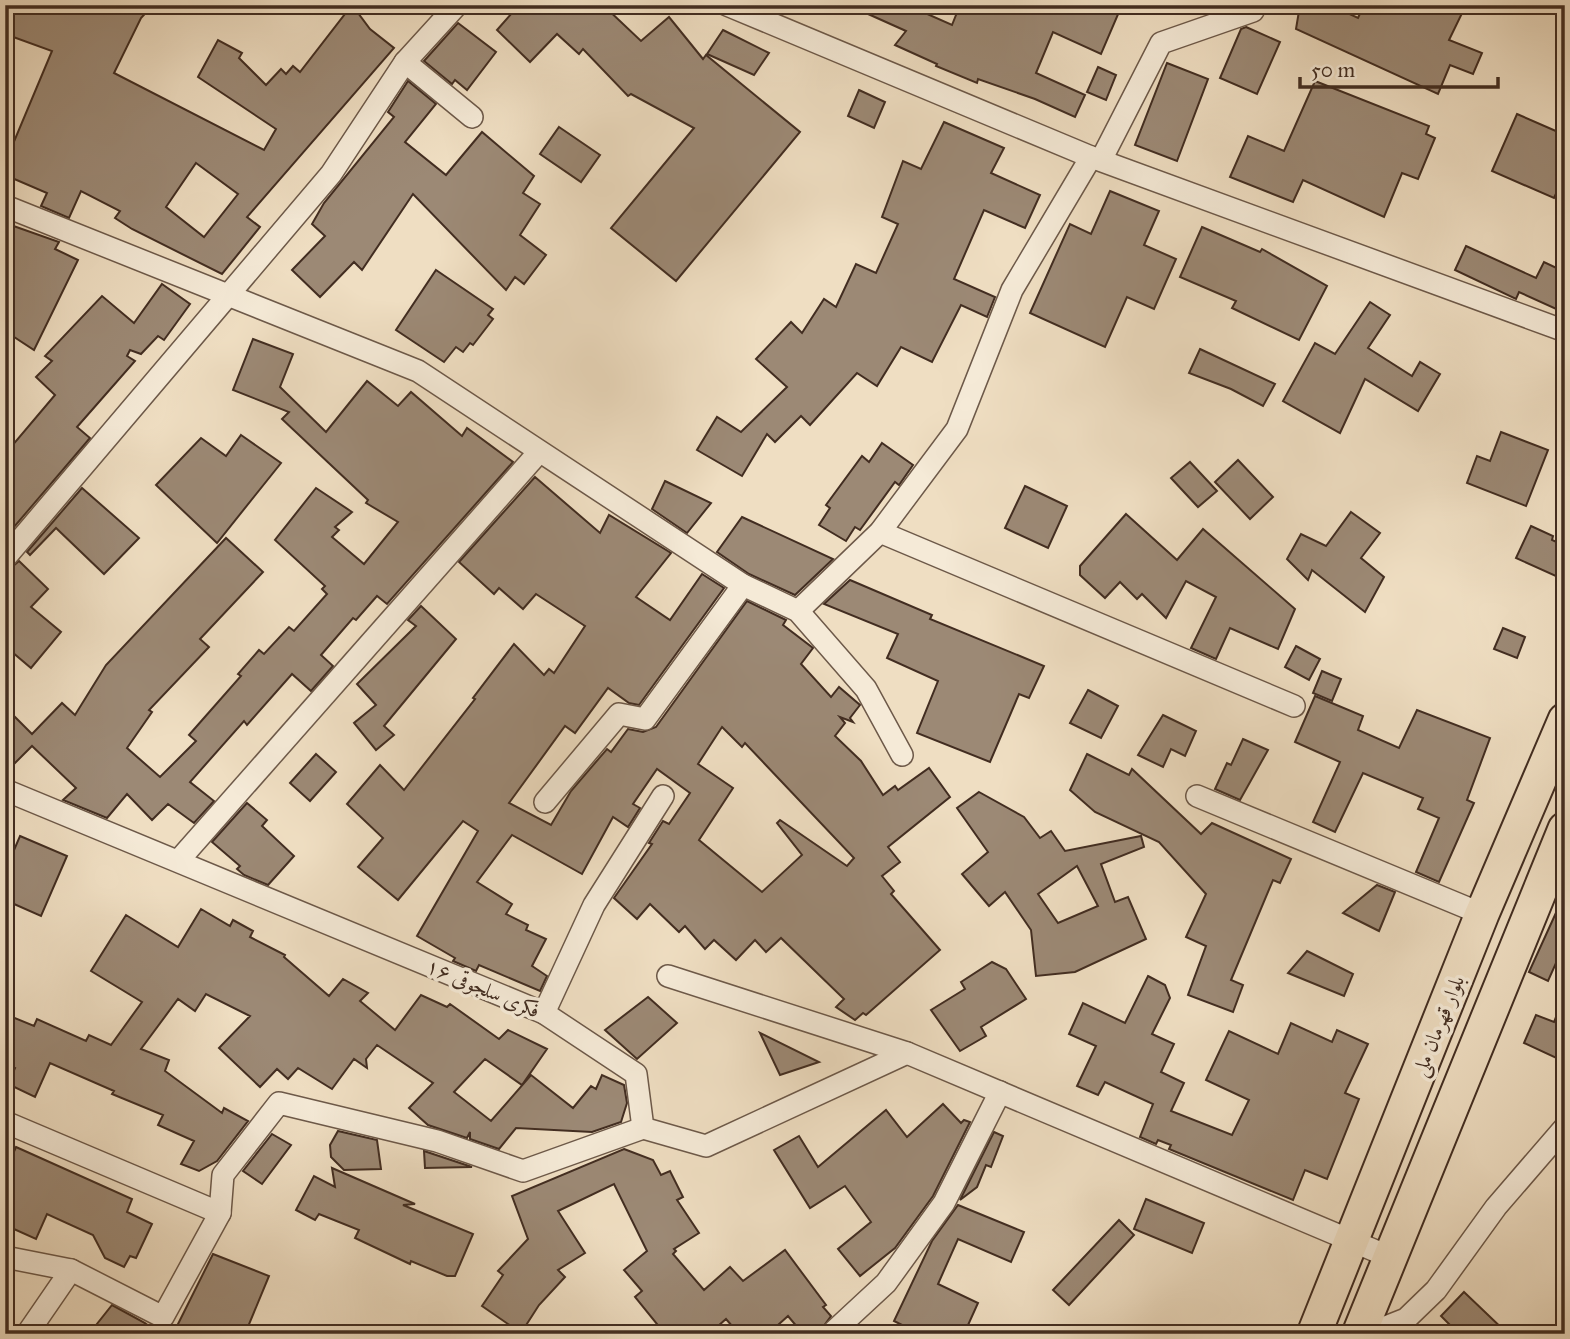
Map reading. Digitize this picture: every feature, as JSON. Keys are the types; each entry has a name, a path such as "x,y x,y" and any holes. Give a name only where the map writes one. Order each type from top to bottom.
{"highway":[{"name":"بلوار قهرمان ملی","path":"1314,1334 1482,914 1565,720"},
{"name":"بلوار قهرمان ملی","path":"1359,1334 1565,829"}],"street":[{"path":"5,558 331,174 405,62 457,5"},
{"path":"727,5 1096,158 1565,331"},
{"path":"798,611 880,532 957,429 1013,290 1096,158 1161,43 1252,7"},
{"path":"405,62 472,117"},
{"path":"5,206 418,371 707,559 743,586 798,611 866,690 902,755"},
{"path":"179,860 539,452"},
{"path":"880,532 1294,706"},
{"path":"545,802 619,714 645,719 743,586"},
{"name":"فکری سلجوقی ۱۶","path":"5,790 544,1013 636,1074 643,1128"},
{"path":"544,1013 594,905 663,796"},
{"path":"1197,796 1482,914"},
{"path":"668,976 907,1053 1390,1257"},
{"path":"5,1257 71,1269 167,1325 220,1213 223,1175 279,1103 437,1141 523,1171 643,1128 706,1146 907,1053"},
{"path":"831,1334 886,1283 944,1203 1000,1093"},
{"path":"5,1122 220,1213"},
{"path":"1368,1334 1406,1319 1436,1290 1496,1206 1565,1127"},
{"path":"27,1334 71,1269"}],"building":[{"path":"5,5 153,5 141,18 114,73 264,150 276,129 198,77 218,40 242,53 239,58 266,85 281,69 286,74 293,66 300,72 352,5 370,29 394,48 247,217 260,227 222,274 132,229 115,218 120,211 81,191 69,218 41,206 47,193 5,175 5,141 13,144 52,51 5,34","holes":["196,163 238,194 204,237 166,207"]},
{"path":"519,5 603,5 641,41 669,17 703,59 706,55 800,132 676,281 611,228 694,128 631,94 628,96 583,49 579,54 557,34 530,62 497,30"},
{"path":"848,5 907,5 952,25 960,5 1122,5 1101,54 1053,32 1036,73 1085,95 1075,117 1035,99 978,79 977,83 936,66 937,64 895,45 906,31"},
{"path":"1300,5 1330,5 1358,18 1364,5 1382,12 1385,5 1466,5 1449,40 1482,53 1473,74 1450,65 1438,94 1296,29"},
{"path":"458,23 496,52 467,90 455,80 452,84 424,61"},
{"path":"1246,27 1280,42 1257,94 1220,78 1241,29"},
{"path":"723,30 769,53 754,75 707,54"},
{"path":"1167,63 1208,79 1177,161 1135,145"},
{"path":"1098,67 1116,75 1106,100 1087,92"},
{"path":"408,81 436,104 405,142 446,175 482,132 534,176 523,193 540,204 520,235 546,255 524,284 515,277 506,290 413,194 362,270 354,262 320,297 292,270 325,236 312,224 324,203 394,117 388,112"},
{"path":"1315,81 1429,126 1426,134 1435,138 1418,179 1402,173 1384,217 1303,180 1293,202 1230,177 1248,136 1284,151"},
{"path":"859,90 885,102 874,128 848,116"},
{"path":"1517,114 1565,135 1565,174 1554,198 1492,171"},
{"path":"944,122 1004,148 991,173 1040,195 1025,228 984,210 954,279 995,297 987,317 961,305 932,362 901,347 877,386 857,373 810,425 801,416 775,442 767,434 742,476 697,450 717,417 741,432 787,387 756,359 791,322 802,333 824,299 836,307 856,264 876,273 898,224 882,217 903,161 921,169"},
{"path":"559,127 600,155 581,182 540,154"},
{"path":"1110,191 1159,211 1144,245 1176,259 1154,309 1127,297 1105,347 1030,313 1070,224 1091,234"},
{"path":"5,223 59,242 55,249 78,260 34,350 5,331"},
{"path":"1202,227 1260,252 1262,249 1327,286 1299,340 1232,308 1236,301 1180,277"},
{"path":"1466,246 1536,278 1544,262 1565,272 1565,313 1519,292 1516,299 1455,270"},
{"path":"436,270 493,309 488,315 493,319 473,345 470,343 463,352 456,347 444,362 396,330"},
{"path":"162,284 190,304 164,340 158,336 141,354 130,350 127,356 135,361 77,427 90,438 8,534 5,531 5,454 55,395 36,377 52,361 45,356 102,296 134,323"},
{"path":"1370,302 1390,315 1368,348 1412,376 1420,362 1440,374 1418,411 1365,379 1340,433 1283,401 1315,343 1335,354"},
{"path":"253,339 293,354 280,387 326,432 367,381 398,406 411,392 462,436 467,428 513,462 387,604 377,596 356,620 353,618 321,655 333,666 311,691 292,674 247,725 244,721 190,782 214,801 194,823 168,804 152,820 127,794 107,818 63,800 76,788 32,746 5,773 5,707 32,734 62,703 75,715 106,665 226,538 263,572 200,639 209,647 149,710 152,712 127,748 160,777 196,741 189,735 241,676 238,674 259,650 264,654 289,627 294,631 327,594 322,589 325,586 275,540 316,488 352,512 335,527 339,530 332,537 364,564 398,522 366,503 368,500 282,419 289,412 233,390"},
{"path":"1200,349 1275,384 1263,406 1231,389 1189,373"},
{"path":"1501,432 1548,450 1526,506 1467,483 1477,456 1490,461"},
{"path":"241,435 281,463 217,543 156,485 201,438 226,456"},
{"path":"882,443 913,465 899,485 895,482 860,530 855,527 846,541 819,525 830,508 826,505 862,456 869,462"},
{"path":"1238,460 1273,497 1250,519 1215,482"},
{"path":"1190,462 1217,491 1198,507 1171,478"},
{"path":"535,477 600,533 609,515 671,553 636,597 670,620 702,574 724,588 639,705 629,703 608,688 575,733 565,726 509,803 551,825 571,791 607,749 611,752 628,729 643,732 656,727 747,601 786,620 783,625 813,648 801,664 831,697 839,687 860,705 850,718 853,722 840,717 845,723 835,736 861,761 883,795 895,786 898,790 929,768 950,797 888,847 900,862 882,876 894,891 891,894 940,950 866,1015 863,1013 855,1020 836,1007 844,999 781,938 766,952 755,940 736,960 714,940 705,949 685,926 679,932 650,904 637,919 614,898 652,844 649,843 663,821 669,824 690,793 657,769 633,804 640,808 628,827 613,817 582,874 512,835 477,882 512,904 506,914 528,925 526,930 546,939 532,966 547,976 540,991 479,965 476,971 453,961 455,958 417,936 478,831 463,821 398,900 358,867 383,838 347,804 380,765 404,790 514,644 544,675 549,669 554,673 585,626 536,594 523,609 499,588 494,594 459,562","holes":["722,727 742,747 745,743 854,858 847,866 780,820 777,823 802,855 762,892 699,840 733,788 698,764"]},
{"path":"665,481 711,503 687,533 652,509"},
{"path":"1025,486 1067,506 1048,548 1005,528"},
{"path":"82,488 139,538 104,574 56,528 30,555 27,552"},
{"path":"1351,512 1380,533 1361,558 1384,577 1365,612 1312,570 1308,580 1287,559 1301,534 1326,546"},
{"path":"1126,514 1177,560 1203,529 1295,609 1278,649 1230,628 1216,659 1191,648 1216,597 1186,581 1166,618 1142,594 1137,599 1120,582 1105,598 1080,575 1080,566"},
{"path":"742,517 833,559 795,595 749,574 717,552"},
{"path":"1531,526 1553,536 1552,540 1565,546 1565,564 1558,577 1516,558"},
{"path":"19,561 48,589 31,607 61,632 31,668 5,646 5,573"},
{"path":"850,580 932,615 930,619 1044,666 1029,698 1019,694 990,762 917,733 938,681 887,658 898,634 824,604"},
{"path":"421,606 456,639 384,726 394,735 376,750 354,723 376,705 357,684 416,626 408,620"},
{"path":"1503,628 1525,637 1517,658 1494,649"},
{"path":"1296,646 1320,659 1309,680 1285,667"},
{"path":"1322,671 1341,679 1332,701 1313,693"},
{"path":"1088,690 1118,706 1101,738 1070,723"},
{"path":"1315,696 1363,716 1358,730 1399,748 1417,710 1490,738 1467,800 1474,803 1439,882 1416,872 1439,818 1418,809 1423,798 1363,773 1335,832 1313,822 1340,762 1295,742"},
{"path":"1163,715 1196,731 1185,756 1171,749 1163,767 1138,755"},
{"path":"1243,739 1268,750 1240,800 1215,789 1227,763 1231,765"},
{"path":"316,754 336,772 310,801 290,783"},
{"path":"1087,754 1129,775 1132,769 1201,834 1212,823 1291,859 1280,883 1273,880 1231,980 1243,985 1233,1012 1188,995 1206,946 1186,937 1206,894 1159,842 1095,812 1070,790"},
{"path":"979,792 1024,817 1040,838 1051,831 1065,851 1141,836 1144,847 1101,864 1115,902 1128,897 1146,939 1075,972 1036,976 1031,930 1005,892 989,906 962,874 988,852 957,808","holes":["1077,866 1098,906 1058,923 1038,894"]},
{"path":"247,803 267,820 262,826 294,856 268,885 244,875 237,869 240,866 212,842"},
{"path":"20,836 67,856 41,916 5,900 5,871"},
{"path":"1377,885 1395,892 1379,931 1343,913"},
{"path":"1565,893 1565,943 1548,981 1529,972"},
{"path":"201,909 230,926 233,920 253,931 250,937 285,955 284,957 329,996 343,979 368,993 360,1001 395,1030 421,995 447,1007 450,1004 499,1039 508,1030 547,1049 522,1085 485,1059 454,1092 491,1121 531,1075 573,1108 591,1086 596,1089 602,1075 624,1085 627,1103 621,1122 592,1132 516,1128 499,1149 470,1139 470,1132 467,1138 428,1125 409,1108 433,1083 377,1045 366,1059 367,1068 354,1059 332,1089 298,1068 288,1079 277,1069 260,1087 219,1048 250,1016 206,994 195,1011 178,999 141,1049 169,1060 165,1071 222,1113 224,1108 248,1121 217,1161 199,1171 181,1164 194,1141 158,1125 163,1115 112,1094 114,1091 50,1063 35,1097 8,1084 15,1068 5,1064 5,1014 34,1026 37,1019 86,1041 89,1035 111,1045 142,1002 91,971 126,915 178,947"},
{"path":"1307,951 1353,974 1344,996 1288,973"},
{"path":"992,962 1006,969 1026,999 981,1027 986,1036 960,1051 931,1010 965,989 961,982"},
{"path":"1148,976 1165,985 1170,998 1152,1034 1174,1044 1161,1072 1184,1083 1171,1111 1232,1135 1249,1100 1206,1080 1229,1031 1278,1054 1291,1023 1332,1042 1337,1030 1368,1044 1345,1093 1359,1099 1327,1179 1305,1170 1293,1200 1169,1149 1171,1145 1158,1140 1156,1144 1140,1137 1153,1104 1105,1082 1098,1095 1077,1086 1096,1046 1069,1034 1083,1003 1125,1023"},
{"path":"648,997 677,1023 637,1059 605,1030"},
{"path":"1564,997 1565,1062 1524,1043 1536,1015 1554,1022"},
{"path":"760,1033 819,1062 780,1075"},
{"path":"943,1104 961,1123 964,1120 970,1122 933,1196 895,1248 860,1276 838,1249 871,1222 845,1186 810,1208 774,1150 799,1136 818,1167 886,1110 907,1137"},
{"path":"338,1131 377,1140 381,1169 344,1170 331,1157 330,1145"},
{"path":"994,1132 1003,1136 991,1167 986,1165 977,1187 960,1200"},
{"path":"272,1134 291,1145 262,1184 243,1171"},
{"path":"16,1147 132,1199 127,1212 152,1224 136,1258 130,1256 124,1267 105,1258 93,1235 47,1214 36,1239 5,1225 5,1172"},
{"path":"624,1149 653,1160 661,1175 670,1171 683,1197 677,1200 699,1233 674,1249 676,1251 673,1254 704,1290 730,1267 743,1281 785,1250 826,1305 823,1307 831,1316 818,1334 803,1334 788,1316 768,1334 739,1334 726,1319 709,1334 665,1334 635,1297 642,1291 624,1270 647,1251 614,1184 558,1211 585,1253 558,1270 565,1277 539,1305 521,1333 482,1306 503,1275 498,1271 528,1239 512,1196"},
{"path":"424,1151 472,1167 425,1168"},
{"path":"332,1168 415,1204 403,1205 473,1234 455,1276 447,1276 411,1261 410,1264 355,1238 359,1230 319,1214 315,1220 296,1210 314,1176 335,1187"},
{"path":"1146,1199 1204,1223 1192,1253 1134,1229"},
{"path":"958,1205 1024,1232 1011,1262 958,1239 938,1284 978,1303 964,1334 920,1334 894,1321 932,1241"},
{"path":"1119,1220 1134,1235 1069,1305 1053,1290"},
{"path":"213,1254 269,1276 245,1334 173,1334"},
{"path":"1464,1292 1508,1334 1459,1334 1441,1316"},
{"path":"112,1305 145,1323 159,1334 89,1334"}]}
